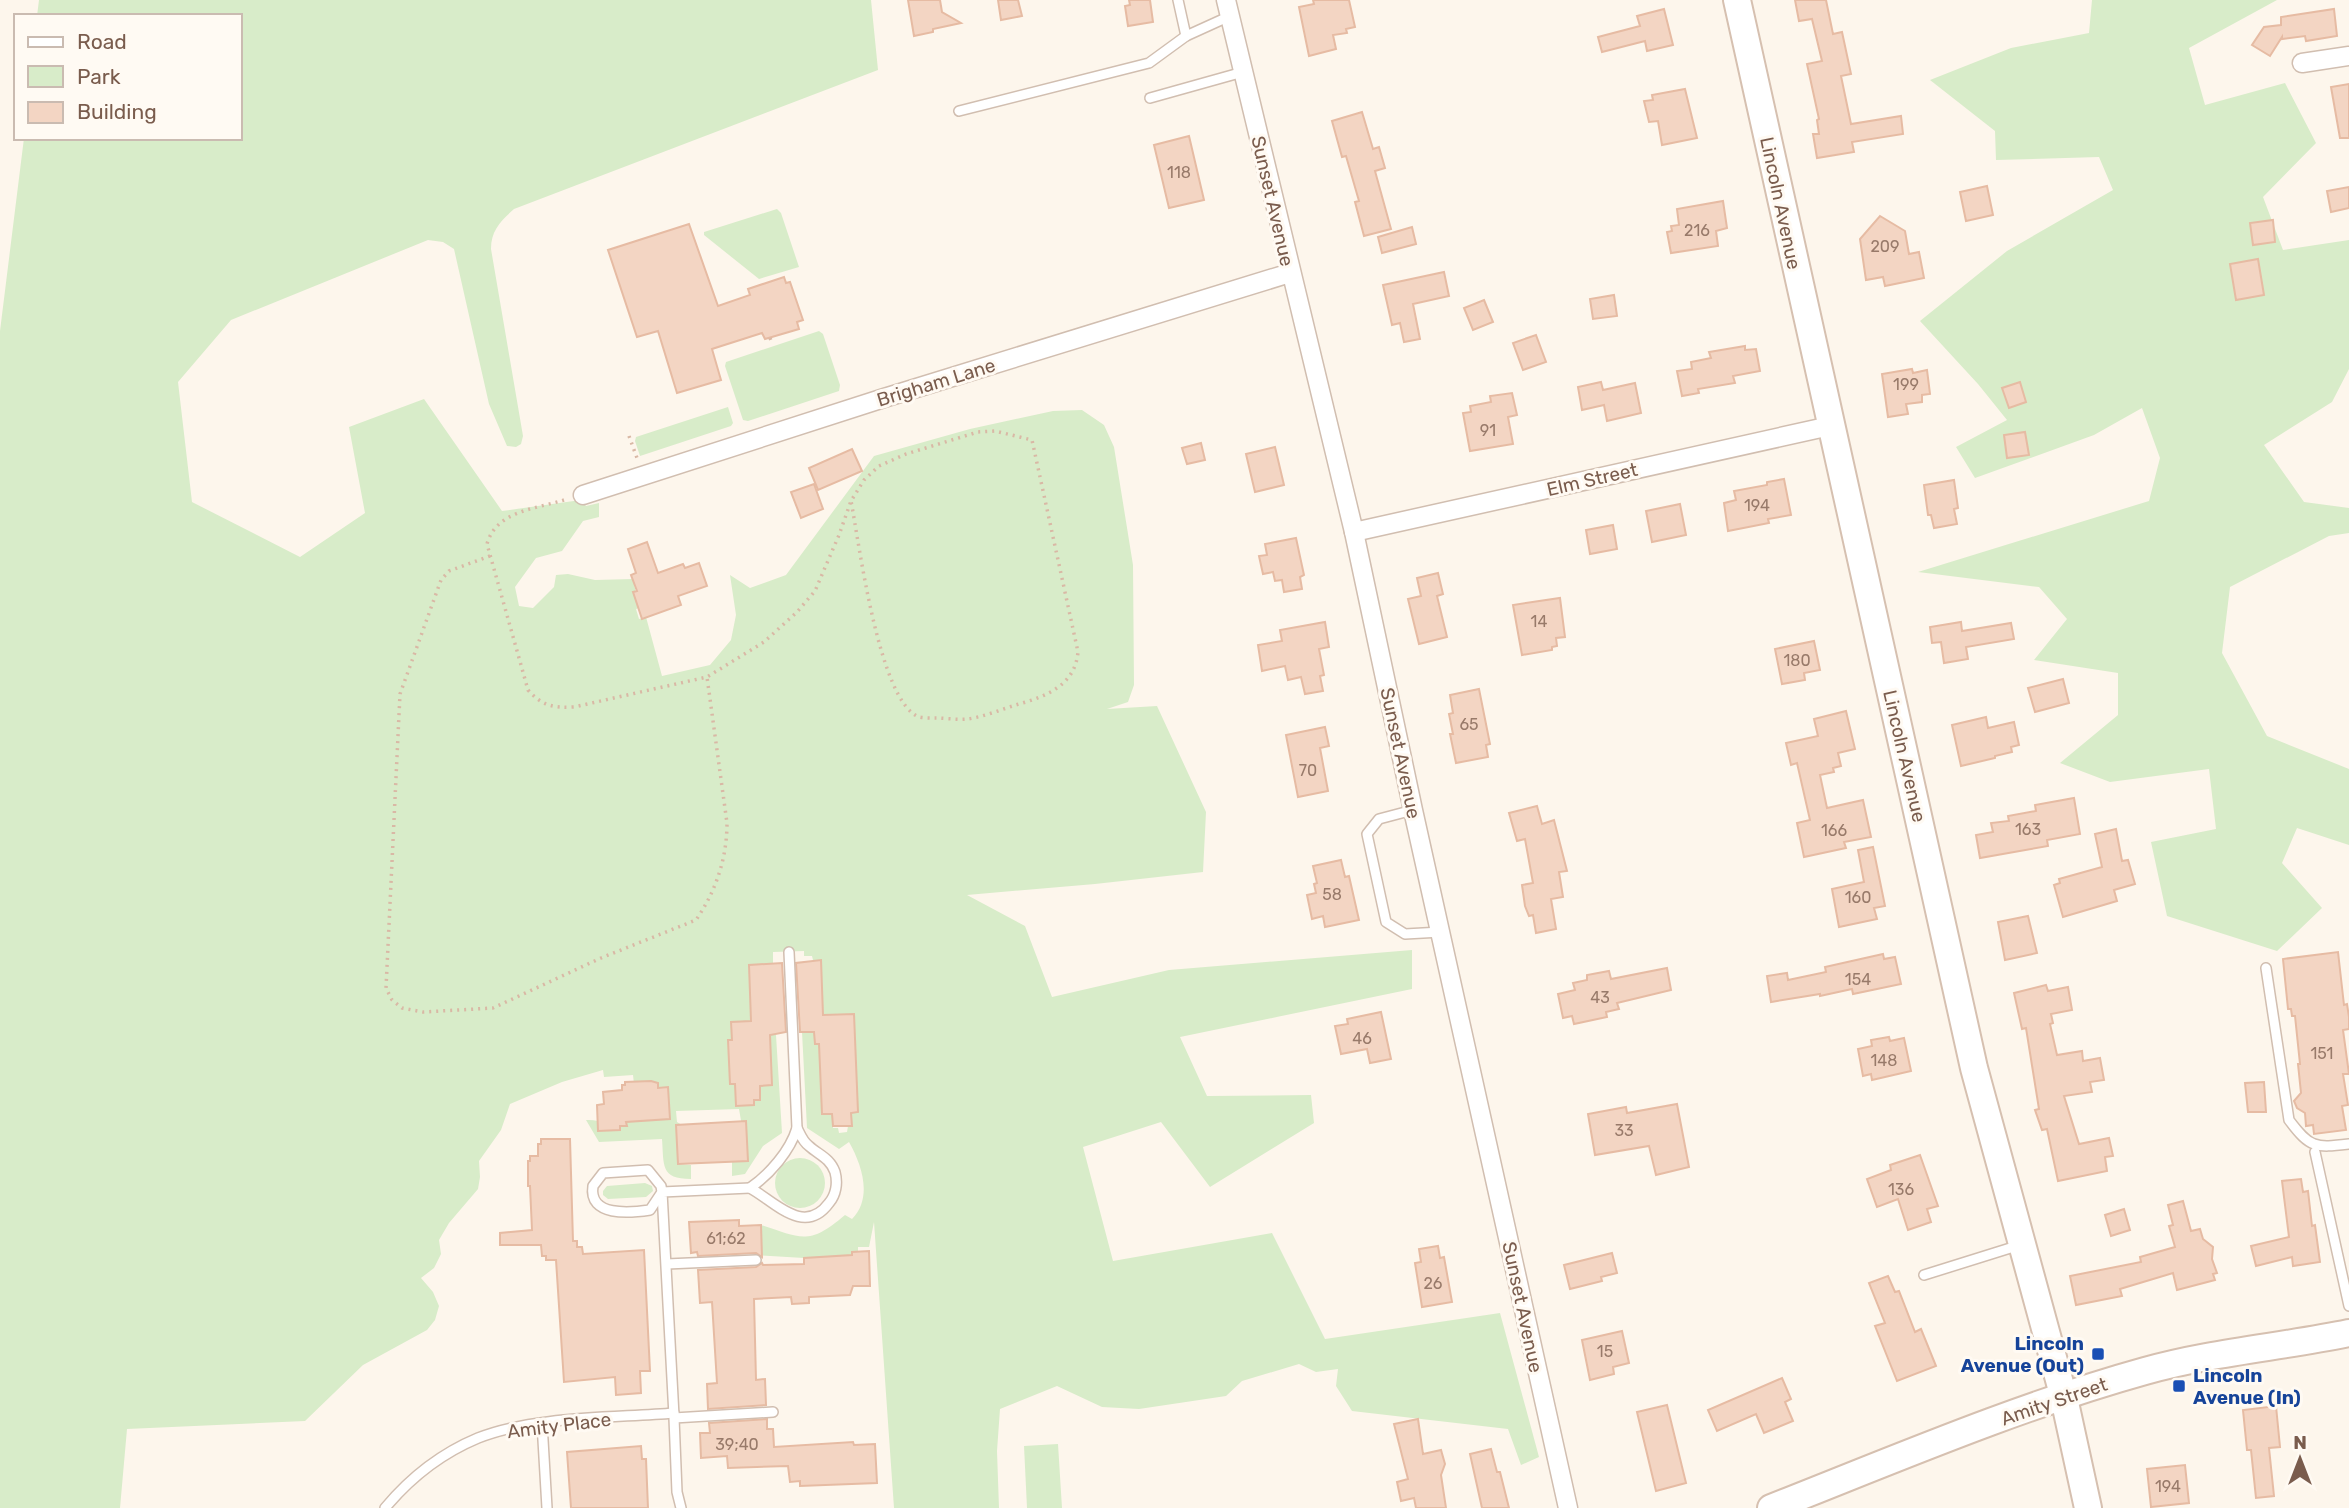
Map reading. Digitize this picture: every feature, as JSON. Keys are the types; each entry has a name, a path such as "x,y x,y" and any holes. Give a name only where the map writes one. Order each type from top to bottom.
{"street":[{"name":"Lincoln Avenue","path":"1737,0 1974,1068 2064,1398 2088,1508"},
{"name":"Sunset Avenue","path":"1228,8 1354,533 1568,1508"},
{"path":"2302,63 2349,56"},
{"name":"Brigham Lane","path":"583,495 884,398 1290,273"},
{"name":"Elm Street","path":"1354,533 1830,426"},
{"name":"Amity Street","path":"1771,1508 1963,1433 2148,1370 2239,1351 2349,1333"}],"lane":[{"path":"1178,0 1185,36"},
{"path":"959,111 1149,63 1228,8"},
{"path":"1150,99 1243,72"},
{"path":"1413,810 1379,818 1367,834 1386,922 1405,934 1441,932"},
{"path":"750,1188 786,1151 797,1128 789,952"},
{"path":"2266,968 2289,1120 2302,1138 2321,1147 2349,1144"},
{"path":"662,1192 750,1188 785,1212 796,1216 808,1217 819,1212 828,1205 834,1195 834,1172 827,1159 809,1147 797,1128"},
{"path":"2315,1152 2349,1306"},
{"path":"662,1192 650,1210 611,1211 597,1204 592,1191 595,1181 603,1173 648,1170 661,1186 662,1192 667,1264 677,1492 681,1508"},
{"path":"1924,1275 2022,1245"},
{"path":"667,1264 756,1259"},
{"name":"Amity Place","path":"385,1508 414,1478 460,1446 480,1437 542,1423 773,1412"},
{"path":"542,1423 547,1508"}],"path":[{"path":"583,495 507,517 499,522 490,534 487,544 522,673 528,690 538,702 554,708 574,707 707,677 764,642 797,612 815,591 851,501 864,480 879,466 905,454 978,432 995,431 1032,440 1078,652 1077,664 1070,678 1054,692 1035,700 966,719 920,717 909,710 889,678 880,652 851,501"},
{"path":"629,436 637,459"},
{"path":"490,556 449,571 441,580 400,694 386,988 392,1000 402,1008 423,1012 493,1008 601,958 696,920 704,909 723,865 727,841 727,823 707,677"}],"green space":[{"path":"39,0 871,0 878,70 514,209 501,222 493,236 491,249 523,436 521,444 516,447 507,446 489,404 454,249 443,242 428,240 231,320 178,382 192,502 300,557 365,513 349,427 424,399 502,511 581,500 586,506 599,503 599,517 583,521 562,551 536,558 515,587 519,606 533,608 554,587 556,575 568,574 595,580 633,579 639,608 636,609 639,619 646,617 662,676 710,665 731,640 736,615 730,575 750,588 786,575 874,456 970,429 1053,411 1082,410 1104,425 1114,447 1133,565 1134,685 1128,702 1107,709 1157,706 1206,812 1203,872 967,895 1025,926 1052,997 1169,970 1412,950 1412,989 1180,1037 1207,1096 1311,1095 1314,1123 1210,1187 1161,1122 1083,1147 1113,1261 1272,1233 1325,1339 1500,1313 1539,1457 1521,1465 1508,1429 1352,1411 1336,1386 1338,1369 1316,1372 1299,1364 1242,1381 1226,1396 1139,1409 1102,1407 1057,1386 1000,1409 997,1451 999,1508 894,1508 874,1222 869,1247 858,1247 858,1252 852,1252 852,1255 804,1258 756,1255 756,1249 762,1249 761,1225 796,1236 813,1235 833,1225 845,1215 852,1219 858,1211 864,1191 858,1161 849,1142 839,1149 807,1128 802,1032 814,1032 815,1044 819,1044 822,1114 832,1114 833,1128 838,1128 839,1133 847,1132 848,1126 852,1126 851,1113 858,1112 823,1015 821,960 804,956 804,951 773,952 773,964 749,965 751,1021 731,1022 732,1040 728,1040 730,1084 735,1084 754,1100 760,1100 760,1086 770,1035 776,1035 782,1133 763,1146 745,1174 732,1176 732,1159 737,1162 748,1161 739,1109 676,1111 677,1122 682,1125 678,1164 691,1165 691,1179 674,1176 666,1169 662,1139 599,1142 586,1120 626,1126 626,1121 656,1112 670,1111 668,1088 658,1088 651,1081 634,1084 633,1075 604,1077 603,1070 562,1082 510,1104 501,1130 479,1161 478,1189 449,1223 439,1240 441,1254 434,1268 421,1278 433,1292 439,1306 435,1320 427,1330 363,1365 305,1421 127,1429 120,1508 0,1508 0,331 24,140 242,140 242,14 37,14"},
{"path":"2092,0 2277,0 2189,48 2205,105 2285,83 2316,143 2263,197 2283,250 2349,240 2349,369 2332,402 2264,445 2304,502 2349,508 2349,533 2329,536 2230,587 2222,653 2267,736 2349,769 2349,845 2297,828 2282,863 2322,908 2277,951 2167,916 2151,842 2216,829 2209,769 2110,782 2060,763 2118,715 2118,673 2034,660 2067,619 2039,587 1918,572 2149,501 2160,458 2142,408 2094,435 1975,478 1956,447 2007,420 1920,321 2007,251 2113,190 2099,157 1996,160 1995,131 1930,80 2011,48 2089,33"},
{"path":"777,209 781,213 799,267 759,279 704,235 704,232"},
{"path":"819,331 823,334 840,385 839,391 748,421 743,420 726,362"},
{"path":"728,407 733,423 731,426 640,456 636,437"},
{"path":"800,1158 817,1166 825,1183 817,1200 800,1208 783,1200 775,1183 783,1166"},
{"path":"645,1183 652,1186 653,1191 646,1197 608,1199 603,1195 607,1186"},
{"path":"1058,1444 1062,1508 1027,1508 1024,1446"}],"building":[{"path":"908,0 940,0 942,12 961,23 914,36"},
{"path":"998,0 1018,0 1022,16 1001,20"},
{"path":"1129,0 1150,0 1153,22 1128,26 1125,6 1130,5"},
{"path":"1313,0 1349,0 1355,27 1346,29 1347,33 1333,35 1336,49 1309,56 1299,7 1314,4"},
{"path":"1795,0 1826,0 1833,34 1842,32 1851,74 1841,76 1851,124 1901,116 1903,134 1852,142 1854,152 1817,158 1813,134 1819,134 1819,119 1807,64 1822,61 1812,19 1799,21"},
{"path":"1664,9 1673,45 1647,51 1645,41 1602,52 1598,37 1640,26 1637,16"},
{"path":"2334,9 2337,36 2306,41 2305,36 2282,37 2270,56 2252,45 2264,27 2281,25 2281,17"},
{"path":"2349,84 2349,138 2340,138 2331,87"},
{"path":"1685,89 1697,138 1662,145 1658,121 1649,122 1644,101 1653,100 1652,95"},
{"path":"1362,112 1373,149 1379,147 1385,168 1375,171 1391,229 1364,236 1355,202 1359,201 1332,121"},
{"path":"1189,136 1204,200 1169,208 1154,145"},
{"path":"1987,186 1993,215 1966,221 1960,192"},
{"path":"2349,187 2349,208 2331,212 2327,191"},
{"path":"1723,201 1727,228 1716,231 1718,246 1671,253 1667,232 1672,231 1671,226 1679,225 1677,209"},
{"path":"1880,216 1905,231 1909,254 1919,252 1924,278 1885,286 1883,277 1866,280 1860,239"},
{"path":"2273,220 2275,242 2253,245 2250,223"},
{"path":"689,224 718,306 750,295 748,289 784,277 786,283 790,282 803,320 797,322 799,329 765,339 762,333 712,349 721,380 677,393 658,331 637,337 608,250"},
{"path":"1412,227 1416,244 1382,253 1378,237"},
{"path":"2258,259 2264,295 2236,300 2230,264"},
{"path":"1444,272 1449,296 1413,304 1420,339 1404,342 1400,323 1392,325 1383,285"},
{"path":"1614,295 1617,316 1593,319 1590,299"},
{"path":"1484,300 1493,322 1473,330 1464,308"},
{"path":"1536,335 1546,362 1523,370 1513,343"},
{"path":"1745,346 1745,350 1756,349 1760,371 1733,376 1735,383 1698,389 1699,393 1682,396 1677,371 1692,369 1691,362 1711,358 1709,352"},
{"path":"1912,369 1913,373 1927,370 1930,394 1922,395 1922,402 1906,404 1908,414 1888,417 1882,374"},
{"path":"1601,382 1603,390 1635,383 1641,413 1607,421 1604,405 1582,410 1578,387"},
{"path":"2020,382 2026,402 2009,408 2002,388"},
{"path":"1512,393 1517,415 1508,417 1513,444 1470,451 1463,413 1471,412 1470,406 1491,402 1490,396"},
{"path":"2025,432 2029,455 2007,458 2004,435"},
{"path":"1201,443 1205,460 1187,464 1182,448"},
{"path":"1275,447 1284,485 1255,492 1246,454"},
{"path":"852,449 862,471 818,490 809,468"},
{"path":"1784,479 1791,515 1768,519 1769,523 1728,531 1724,503 1736,500 1734,491"},
{"path":"1954,480 1957,524 1934,528 1931,515 1928,515 1924,485"},
{"path":"814,484 823,509 801,518 791,492"},
{"path":"1680,504 1686,535 1652,542 1646,511"},
{"path":"1613,525 1617,549 1590,554 1586,530"},
{"path":"1296,538 1304,575 1300,577 1302,589 1284,592 1282,580 1275,581 1273,572 1263,574 1259,556 1267,555 1265,544"},
{"path":"647,542 658,573 683,564 685,568 699,563 707,586 678,596 681,605 642,619 633,592 637,591 631,575 636,573 628,549"},
{"path":"1438,573 1443,594 1437,596 1447,637 1419,644 1408,599 1421,596 1417,578"},
{"path":"1560,598 1565,637 1556,638 1557,646 1552,647 1552,650 1522,655 1513,605"},
{"path":"1325,622 1329,647 1319,649 1324,675 1320,676 1323,691 1305,694 1301,677 1288,680 1285,666 1262,671 1258,645 1282,641 1280,630"},
{"path":"1961,622 1962,631 2011,623 2014,639 1966,647 1968,659 1944,663 1941,642 1932,643 1930,627"},
{"path":"1814,641 1820,670 1804,673 1805,680 1782,684 1775,649"},
{"path":"2063,679 2069,703 2035,712 2028,688"},
{"path":"1479,689 1490,744 1486,745 1488,757 1456,763 1450,734 1453,734 1449,714 1453,713 1450,695"},
{"path":"1846,711 1855,749 1838,753 1841,766 1833,768 1834,772 1820,775 1827,808 1863,800 1871,837 1844,842 1846,848 1804,857 1797,823 1810,820 1797,763 1791,765 1786,743 1818,736 1814,719"},
{"path":"1986,717 1988,728 2014,722 2019,745 2011,747 2012,752 1961,766 1952,725"},
{"path":"1325,727 1329,746 1320,748 1328,791 1298,797 1286,735"},
{"path":"2074,798 2080,834 2047,840 2048,846 1980,858 1976,835 1993,832 1991,823 2009,821 2008,816 2036,811 2035,805"},
{"path":"1537,806 1542,824 1554,820 1567,871 1559,872 1563,897 1551,899 1556,929 1536,933 1533,915 1529,916 1525,906 1522,885 1533,883 1525,839 1517,841 1509,813"},
{"path":"2116,829 2122,861 2128,860 2135,884 2114,890 2117,901 2063,917 2054,885 2060,883 2059,879 2102,867 2095,834"},
{"path":"1873,847 1885,906 1874,908 1877,919 1839,927 1832,889 1864,882 1858,850"},
{"path":"1341,860 1345,877 1349,876 1359,920 1325,927 1323,916 1312,919 1307,895 1316,893 1313,866"},
{"path":"2028,916 2037,953 2005,960 1998,922"},
{"path":"2338,952 2344,1005 2347,1004 2349,1017 2349,1029 2343,1030 2349,1074 2343,1074 2348,1105 2342,1106 2346,1130 2314,1134 2313,1125 2306,1126 2305,1113 2297,1108 2294,1101 2301,1093 2300,1064 2295,1016 2292,1016 2291,1009 2288,1009 2283,959"},
{"path":"1883,954 1884,959 1895,957 1901,984 1853,994 1852,989 1771,1002 1767,976 1787,973 1788,980 1826,972 1825,967"},
{"path":"821,960 823,1015 854,1014 858,1112 851,1113 852,1126 833,1126 832,1114 822,1114 819,1044 815,1044 814,1032 800,1032 796,963"},
{"path":"782,963 786,1032 770,1035 772,1085 760,1086 760,1100 754,1100 754,1105 736,1106 735,1084 730,1084 728,1040 732,1040 731,1022 751,1021 749,965"},
{"path":"1667,968 1671,990 1617,1003 1619,1009 1606,1012 1607,1017 1574,1024 1572,1016 1563,1018 1558,994 1575,990 1573,983 1587,980 1587,975 1609,971 1611,979"},
{"path":"2046,985 2048,991 2068,987 2072,1010 2051,1014 2053,1023 2050,1024 2057,1055 2082,1051 2083,1061 2100,1058 2104,1080 2090,1082 2092,1092 2064,1096 2079,1144 2109,1138 2113,1156 2105,1157 2107,1171 2058,1181 2047,1129 2042,1130 2035,1110 2039,1109 2026,1028 2022,1029 2014,993"},
{"path":"1381,1012 1391,1059 1370,1063 1367,1049 1341,1054 1335,1026 1348,1024 1347,1019"},
{"path":"1889,1037 1890,1041 1904,1038 1911,1071 1872,1080 1871,1074 1863,1076 1858,1049 1872,1046 1871,1040"},
{"path":"625,1082 658,1083 658,1088 668,1087 670,1119 626,1122 627,1126 620,1126 620,1130 598,1131 597,1105 604,1104 603,1092 622,1090"},
{"path":"2264,1082 2266,1112 2248,1112 2245,1083"},
{"path":"1677,1104 1689,1167 1656,1175 1649,1146 1595,1155 1588,1114 1626,1107 1627,1113"},
{"path":"746,1121 748,1161 678,1164 676,1125"},
{"path":"541,1139 570,1139 573,1241 577,1241 577,1247 582,1247 583,1254 644,1250 650,1371 640,1371 641,1393 616,1395 615,1377 564,1382 556,1260 546,1260 546,1256 542,1256 541,1245 500,1245 500,1233 532,1230 528,1161 530,1156 538,1156"},
{"path":"1920,1155 1938,1206 1927,1209 1931,1222 1908,1230 1898,1199 1877,1207 1867,1179 1891,1170 1890,1165"},
{"path":"2301,1179 2303,1192 2308,1191 2320,1262 2293,1266 2292,1257 2256,1266 2251,1246 2289,1237 2282,1181"},
{"path":"2183,1201 2191,1231 2200,1229 2203,1239 2213,1247 2212,1259 2217,1273 2213,1274 2215,1280 2177,1290 2173,1273 2120,1289 2122,1296 2076,1305 2070,1276 2141,1262 2140,1257 2175,1247 2169,1226 2173,1225 2168,1205"},
{"path":"2124,1209 2130,1230 2111,1236 2105,1215"},
{"path":"739,1220 739,1226 761,1225 762,1257 756,1253 698,1256 697,1252 691,1253 689,1222"},
{"path":"1438,1246 1440,1258 1444,1257 1452,1302 1422,1307 1415,1263 1421,1262 1419,1249"},
{"path":"869,1251 870,1286 853,1286 850,1295 809,1297 809,1303 792,1304 791,1297 754,1299 756,1380 765,1379 766,1405 708,1409 707,1384 717,1383 712,1302 700,1303 698,1270 756,1267 762,1263 804,1264 804,1258 852,1255 852,1252"},
{"path":"1612,1253 1617,1273 1601,1277 1602,1281 1570,1289 1564,1265"},
{"path":"1888,1276 1895,1292 1899,1291 1915,1332 1921,1329 1936,1366 1897,1381 1875,1326 1885,1323 1869,1283"},
{"path":"1622,1331 1629,1363 1613,1367 1614,1374 1590,1380 1582,1340"},
{"path":"1782,1378 1791,1399 1785,1402 1793,1421 1764,1433 1756,1414 1717,1431 1708,1410"},
{"path":"1667,1405 1686,1483 1656,1491 1637,1412"},
{"path":"2276,1406 2280,1447 2269,1448 2274,1496 2256,1498 2243,1410"},
{"path":"767,1419 767,1429 773,1429 774,1447 853,1442 854,1445 875,1444 877,1483 800,1486 800,1481 790,1482 788,1466 728,1468 727,1456 701,1458 700,1433 710,1433 709,1423"},
{"path":"1418,1419 1423,1454 1441,1450 1445,1464 1441,1475 1446,1508 1416,1508 1414,1498 1401,1501 1397,1482 1408,1479 1394,1424"},
{"path":"641,1446 642,1459 646,1459 648,1508 571,1508 567,1452"},
{"path":"1491,1449 1509,1508 1482,1508 1470,1454"},
{"path":"2185,1465 2189,1503 2151,1507 2147,1469"}],"place":[{"name":"Lincoln Avenue (Out)","path":"2098,1354"},
{"name":"Lincoln Avenue (In)","path":"2179,1386"}]}
